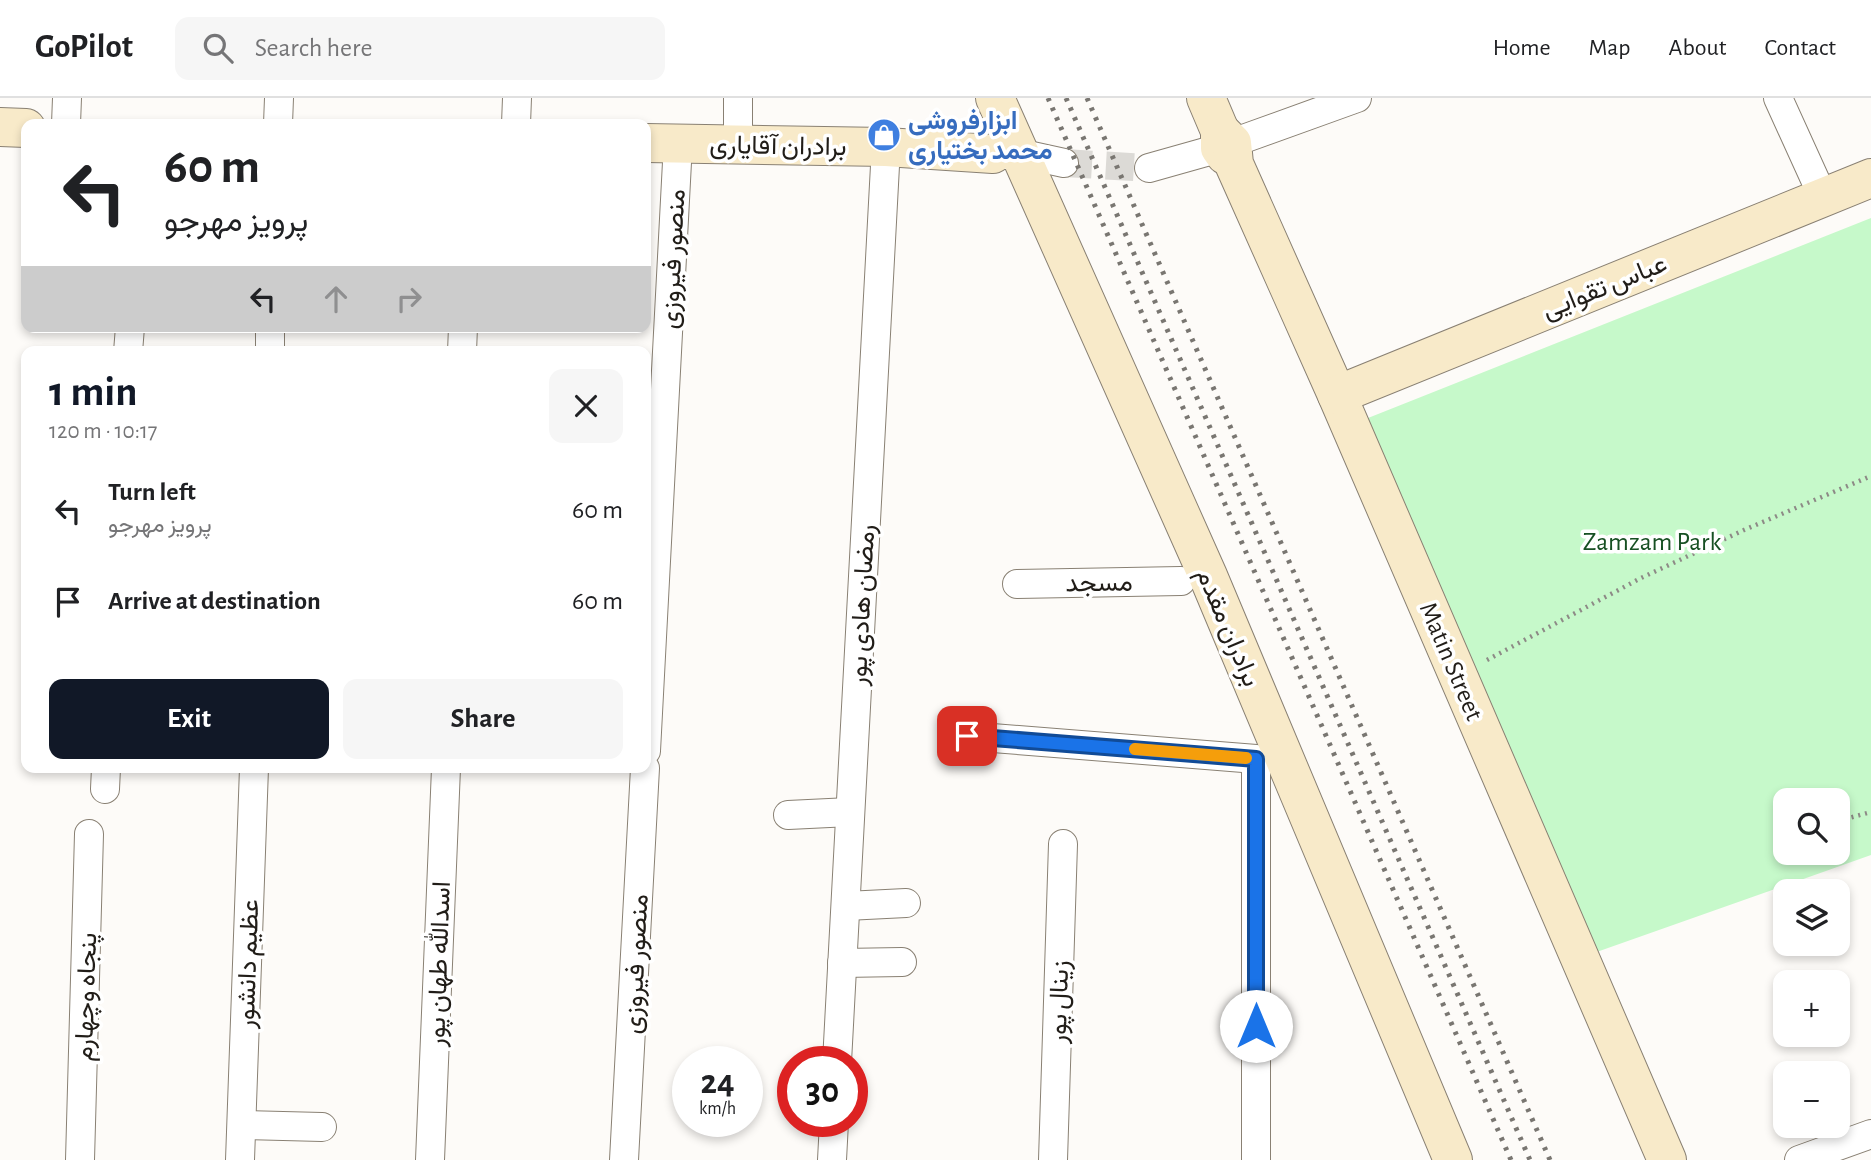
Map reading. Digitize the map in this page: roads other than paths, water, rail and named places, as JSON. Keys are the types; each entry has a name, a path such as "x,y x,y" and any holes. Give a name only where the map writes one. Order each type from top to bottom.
{"main road":[{"name":"برادران مقدم","path":"969,98 1007,155 1208,576 1453,1160"},
{"name":"برادران مقدم","path":"995,98 1007,155 1181,581 1427,1160"},
{"path":"0,127 21,128"},
{"name":"Matin Street","path":"1223,137 1667,1160"},
{"name":"برادران آقایاری","path":"662,143 886,147 1007,155"},
{"name":"عباس تقوایی","path":"1337,395 1871,178"}],"street":[{"path":"66,119 67,98"},
{"path":"278,119 279,98"},
{"path":"516,119 517,98"},
{"path":"738,98 738,144"},
{"path":"1149,168 1223,137 1318,105 1357,98"},
{"path":"1778,98 1823,197"},
{"name":"منصور فیروزی","path":"651,561 662,143"},
{"name":"رمضان هادی پور","path":"838,1046 886,147"},
{"path":"1007,155 1064,163"},
{"name":"مسجد","path":"1017,584 1181,581"},
{"path":"967,736 1256,759 1256,1160"},
{"name":"عظیم دانشور","path":"240,1160 254,773"},
{"name":"اسدالله طهان پور","path":"430,1160 446,773"},
{"name":"منصور فیروزی","path":"624,1160 645,773"},
{"path":"788,815 850,812"},
{"name":"پنجاه وچهارم","path":"80,1160 89,834"},
{"name":"زینال پور","path":"1053,1160 1063,844"},
{"path":"846,906 906,903"},
{"path":"842,963 902,962"},
{"path":"242,1125 322,1127"},
{"path":"1799,1160 1871,1134"},
{"path":"832,1160 833,1137"}],"tunnel":[{"path":"1064,163 1149,168"}],"railway":[{"path":"1048,98 1511,1160"},
{"path":"1066,98 1530,1160"},
{"path":"1087,98 1550,1160"}],"place":[{"name":"ابزارفروشی محمد بختیاری","path":"884,135"}],"park label":[{"name":"Zamzam Park","path":"1652,541"}]}
